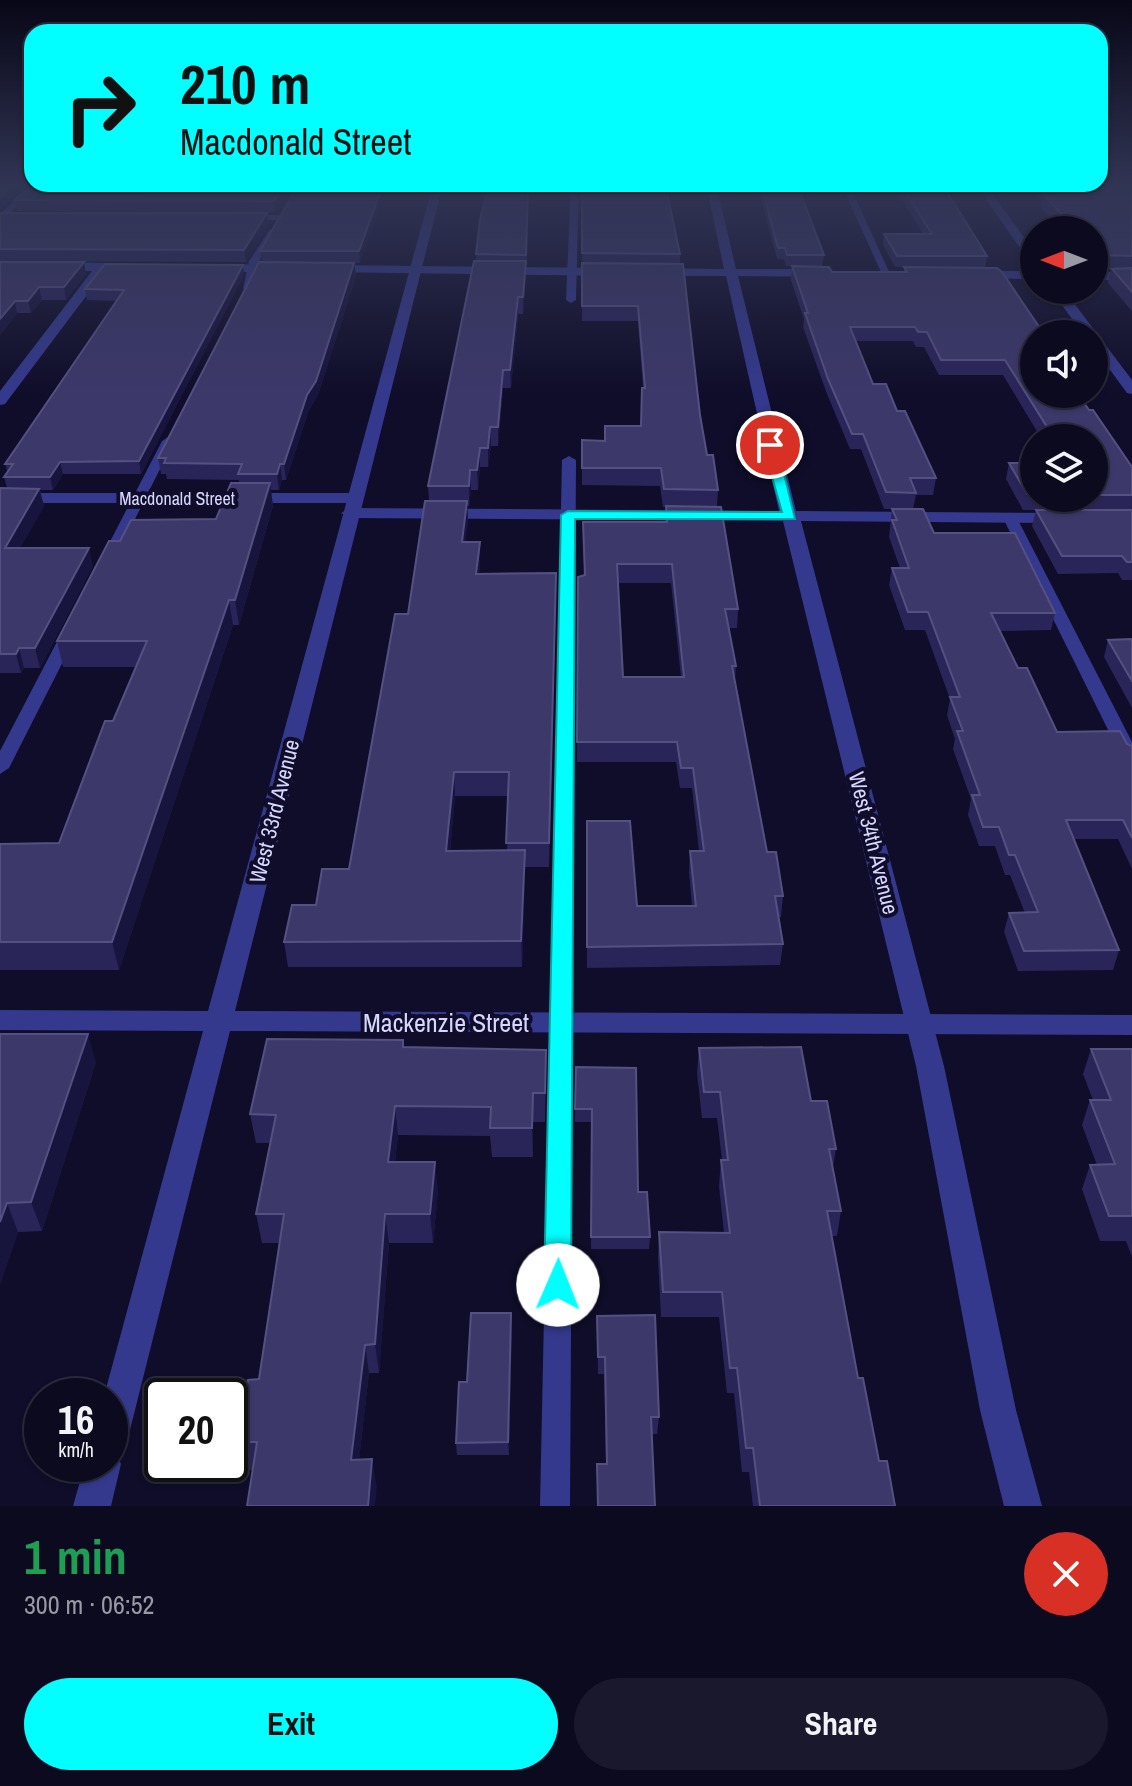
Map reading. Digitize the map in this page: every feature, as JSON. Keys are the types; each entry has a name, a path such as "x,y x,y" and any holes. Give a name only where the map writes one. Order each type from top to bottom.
{"street":[{"name":"West 33rd Avenue","path":"126,1378 418,254"},
{"name":"West 34th Avenue","path":"724,254 919,1025 998,1410 1023,1506"},
{"path":"0,267 147,268"},
{"path":"0,401 102,267"},
{"path":"193,268 300,269"},
{"path":"316,269 620,272"},
{"path":"635,272 839,274"},
{"path":"871,274 902,274"},
{"path":"965,275 1020,275"},
{"path":"1108,276 1132,276"},
{"path":"1108,358 1132,390"},
{"name":"Macdonald Street","path":"0,498 139,499 568,515 1086,519"},
{"name":"Mackenzie Street","path":"0,1020 1132,1025"},
{"path":"92,1506 98,1482"}],"lane":[{"path":"238,305 261,254"},
{"path":"571,300 573,254"},
{"path":"878,254 887,274"},
{"path":"102,570 174,430"},
{"path":"555,1506 569,460"},
{"path":"1010,518 1132,760"},
{"path":"0,768 73,627"}],"building":[{"path":"896,254 987,256 897,256"},
{"path":"474,261 526,261 523,297 518,297 510,370 503,370 498,427 490,427 488,448 480,448 477,470 470,470 469,486 428,486"},
{"path":"0,262 84,262 64,287 39,287 28,301 15,301 0,319"},
{"path":"259,262 354,263 316,381 307,395 284,464 280,464 277,474 238,474 242,464 164,463 166,458 158,458"},
{"path":"582,263 683,264 700,415 707,455 713,455 718,490 664,489 661,468 582,468 582,440 605,441 605,426 641,426 642,388 645,388 638,306 582,306"},
{"path":"105,264 243,265 139,461 60,462 50,477 4,477 13,464 5,464 124,290 85,289"},
{"path":"792,266 829,267 832,272 907,272 904,267 997,268 1020,299 1020,304 1024,304 1035,320 1020,320 1020,384 1005,360 941,360 927,332 918,332 915,327 850,327 873,384 886,384 897,411 905,411 936,478 910,478 916,493 886,492 863,434 852,434 828,379 805,313 808,313"},
{"path":"1132,268 1132,292 1112,269"},
{"path":"1035,408 1088,408 1093,410 1103,424 1045,424"},
{"path":"1108,432 1132,467 1132,495 1108,495"},
{"path":"1009,463 1020,463 1020,482"},
{"path":"231,483 270,483 235,600 229,600 112,942 0,942 0,844 59,843 105,721 113,721 147,641 57,641 109,541 120,541 131,520 216,519"},
{"path":"0,488 39,489 5,548 89,548 35,648 19,648 16,654 0,654"},
{"path":"425,501 467,501 462,542 480,542 476,574 556,573 549,843 506,843 509,772 454,772 446,851 525,850 521,941 284,942 292,905 316,905 322,869 349,869 395,614 408,614"},
{"path":"666,506 721,507 738,609 725,609 736,666 732,666 767,852 776,852 783,896 775,896 783,944 587,947 587,821 630,821 637,906 696,906 690,851 704,851 693,768 681,768 677,742 577,742 578,577 585,575 583,522 667,522","holes":["617,564 672,564 684,677 623,677"]},
{"path":"892,509 923,509 934,533 1015,533 1055,613 991,613 1018,668 1027,668 1057,732 1120,731 1127,744 1132,746 1132,838 1123,820 1066,820 1119,950 1024,951 1009,913 1038,912 1015,855 1009,855 999,827 983,827 972,795 980,795 957,731 963,731 950,697 960,697 928,612 908,612 892,568 909,568 892,520 897,520"},
{"path":"1132,510 1132,562 1127,562 1122,556 1062,556 1037,512"},
{"path":"1132,639 1132,681 1108,640"},
{"path":"0,1034 88,1034 31,1202 7,1203 0,1222"},
{"path":"267,1039 403,1040 403,1047 546,1050 545,1093 533,1093 532,1128 490,1128 491,1107 395,1106 388,1162 435,1162 430,1214 385,1214 375,1344 365,1345 351,1460 372,1459 368,1506 247,1506 257,1442 248,1442 248,1380 259,1379 284,1214 256,1214 276,1115 250,1114"},
{"path":"801,1047 811,1101 827,1101 836,1149 829,1149 841,1211 827,1211 858,1378 863,1378 879,1461 887,1461 895,1506 760,1506 753,1448 746,1448 737,1368 730,1368 722,1292 663,1292 659,1232 730,1233 721,1160 728,1160 720,1092 704,1092 699,1048"},
{"path":"1091,1049 1132,1049 1132,1216 1109,1216 1090,1165 1115,1164 1090,1100 1111,1100"},
{"path":"576,1067 636,1068 638,1192 647,1192 650,1237 591,1237 592,1109 575,1109"},
{"path":"471,1313 511,1313 508,1442 456,1443 459,1382 467,1382"},
{"path":"655,1315 659,1417 651,1417 655,1506 598,1506 597,1464 607,1464 605,1357 598,1357 597,1316"}],"route":[{"path":"558,1285 568,515 790,516 770,445"}]}
